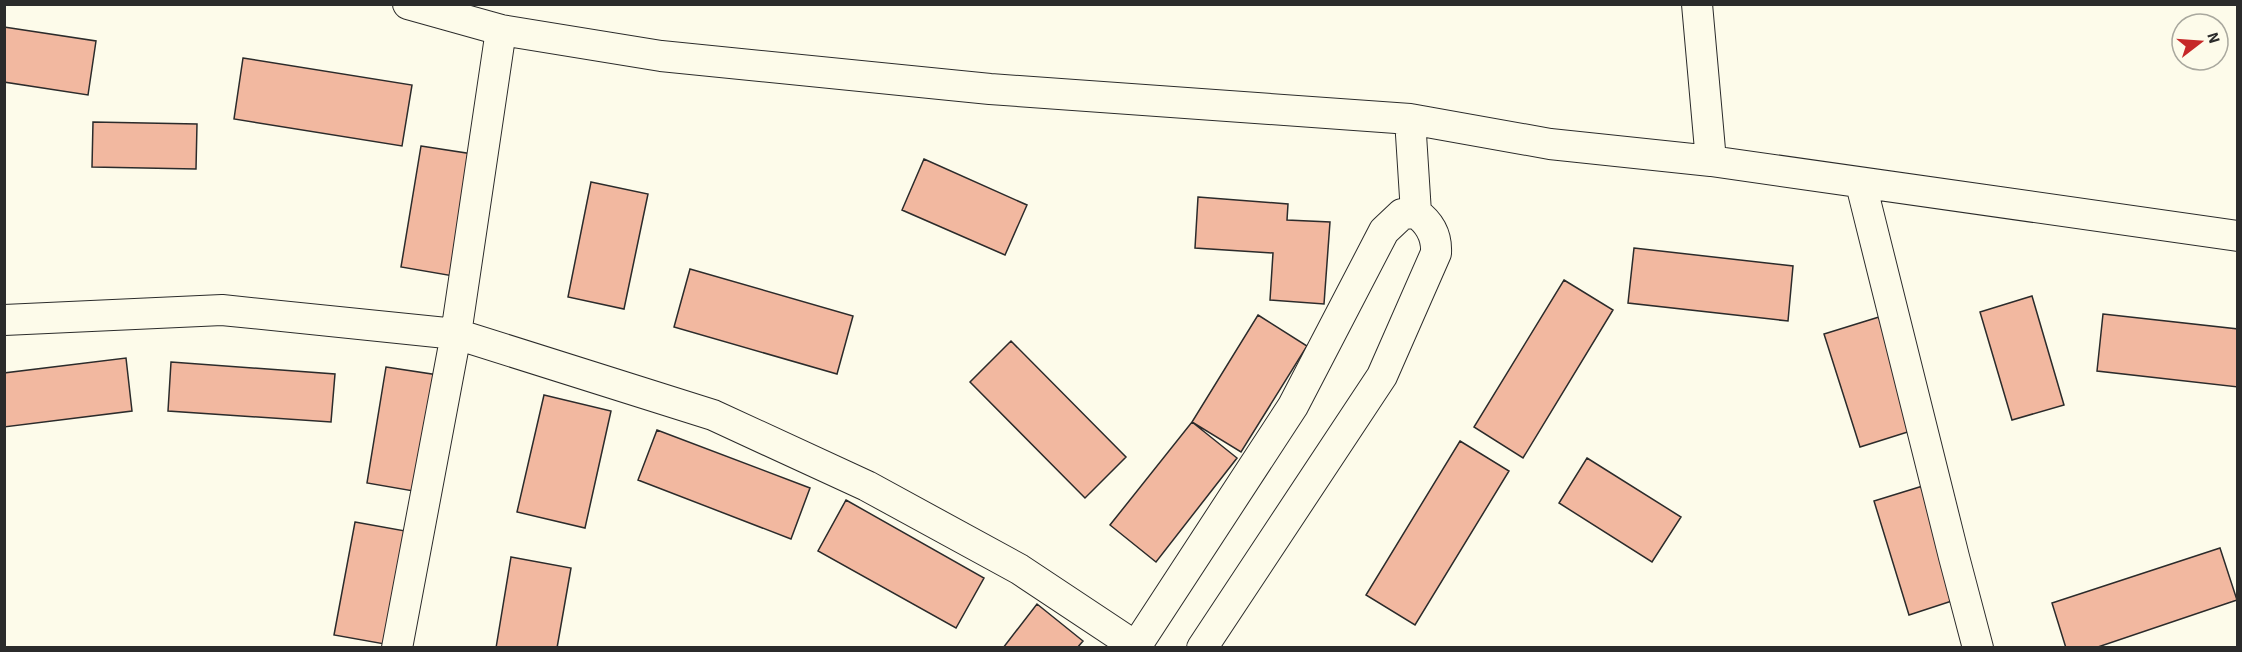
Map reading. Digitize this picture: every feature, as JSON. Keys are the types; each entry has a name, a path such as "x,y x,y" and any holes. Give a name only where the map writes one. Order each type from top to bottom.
{"street":[{"path":"408,4 501,30 661,56 990,90 1410,118 1550,144 1711,161 2238,236"},
{"path":"1697,4 1711,161"},
{"path":"396,648 456,334 501,30"},
{"path":"1410,118 1416,213"},
{"path":"1861,183 1978,648"},
{"path":"4,320 222,310 456,334 713,415 867,486 1019,568 1136,647 1293,406 1384,231 1402,214 1416,213 1424,218 1432,230 1437,240 1436,253 1382,376 1202,648"}],"building":[{"path":"4,27 96,41 88,95 4,82"},
{"path":"243,58 412,85 402,146 234,119"},
{"path":"93,122 197,124 196,169 92,167"},
{"path":"421,146 479,155 459,277 401,267"},
{"path":"924,159 1027,205 1005,255 902,210"},
{"path":"591,182 648,194 624,309 568,297"},
{"path":"1198,197 1288,204 1287,220 1330,222 1324,304 1270,300 1273,253 1195,248"},
{"path":"1634,248 1793,266 1788,321 1628,303"},
{"path":"690,269 853,316 837,374 674,327"},
{"path":"1564,280 1613,310 1523,458 1474,427"},
{"path":"2032,296 2064,405 2012,420 1980,312"},
{"path":"2103,314 2238,329 2238,387 2097,371"},
{"path":"1258,315 1307,346 1241,452 1192,422"},
{"path":"1879,317 1914,430 1860,447 1824,334"},
{"path":"1011,341 1126,457 1085,498 970,382"},
{"path":"126,358 132,411 4,427 4,373"},
{"path":"171,362 335,374 331,422 168,411"},
{"path":"386,367 438,375 419,492 367,483"},
{"path":"544,395 611,411 585,528 517,512"},
{"path":"1192,422 1237,458 1156,562 1110,525"},
{"path":"657,430 810,488 791,539 638,480"},
{"path":"1460,441 1509,471 1415,625 1366,595"},
{"path":"1587,458 1681,517 1652,562 1559,503"},
{"path":"1926,485 1961,598 1909,615 1874,501"},
{"path":"846,500 984,578 956,628 818,551"},
{"path":"355,522 411,532 390,645 334,635"},
{"path":"2220,548 2237,600 2095,648 2066,648 2052,603"},
{"path":"511,557 571,568 557,648 496,648"},
{"path":"1037,604 1083,641 1077,648 1003,648"}]}
